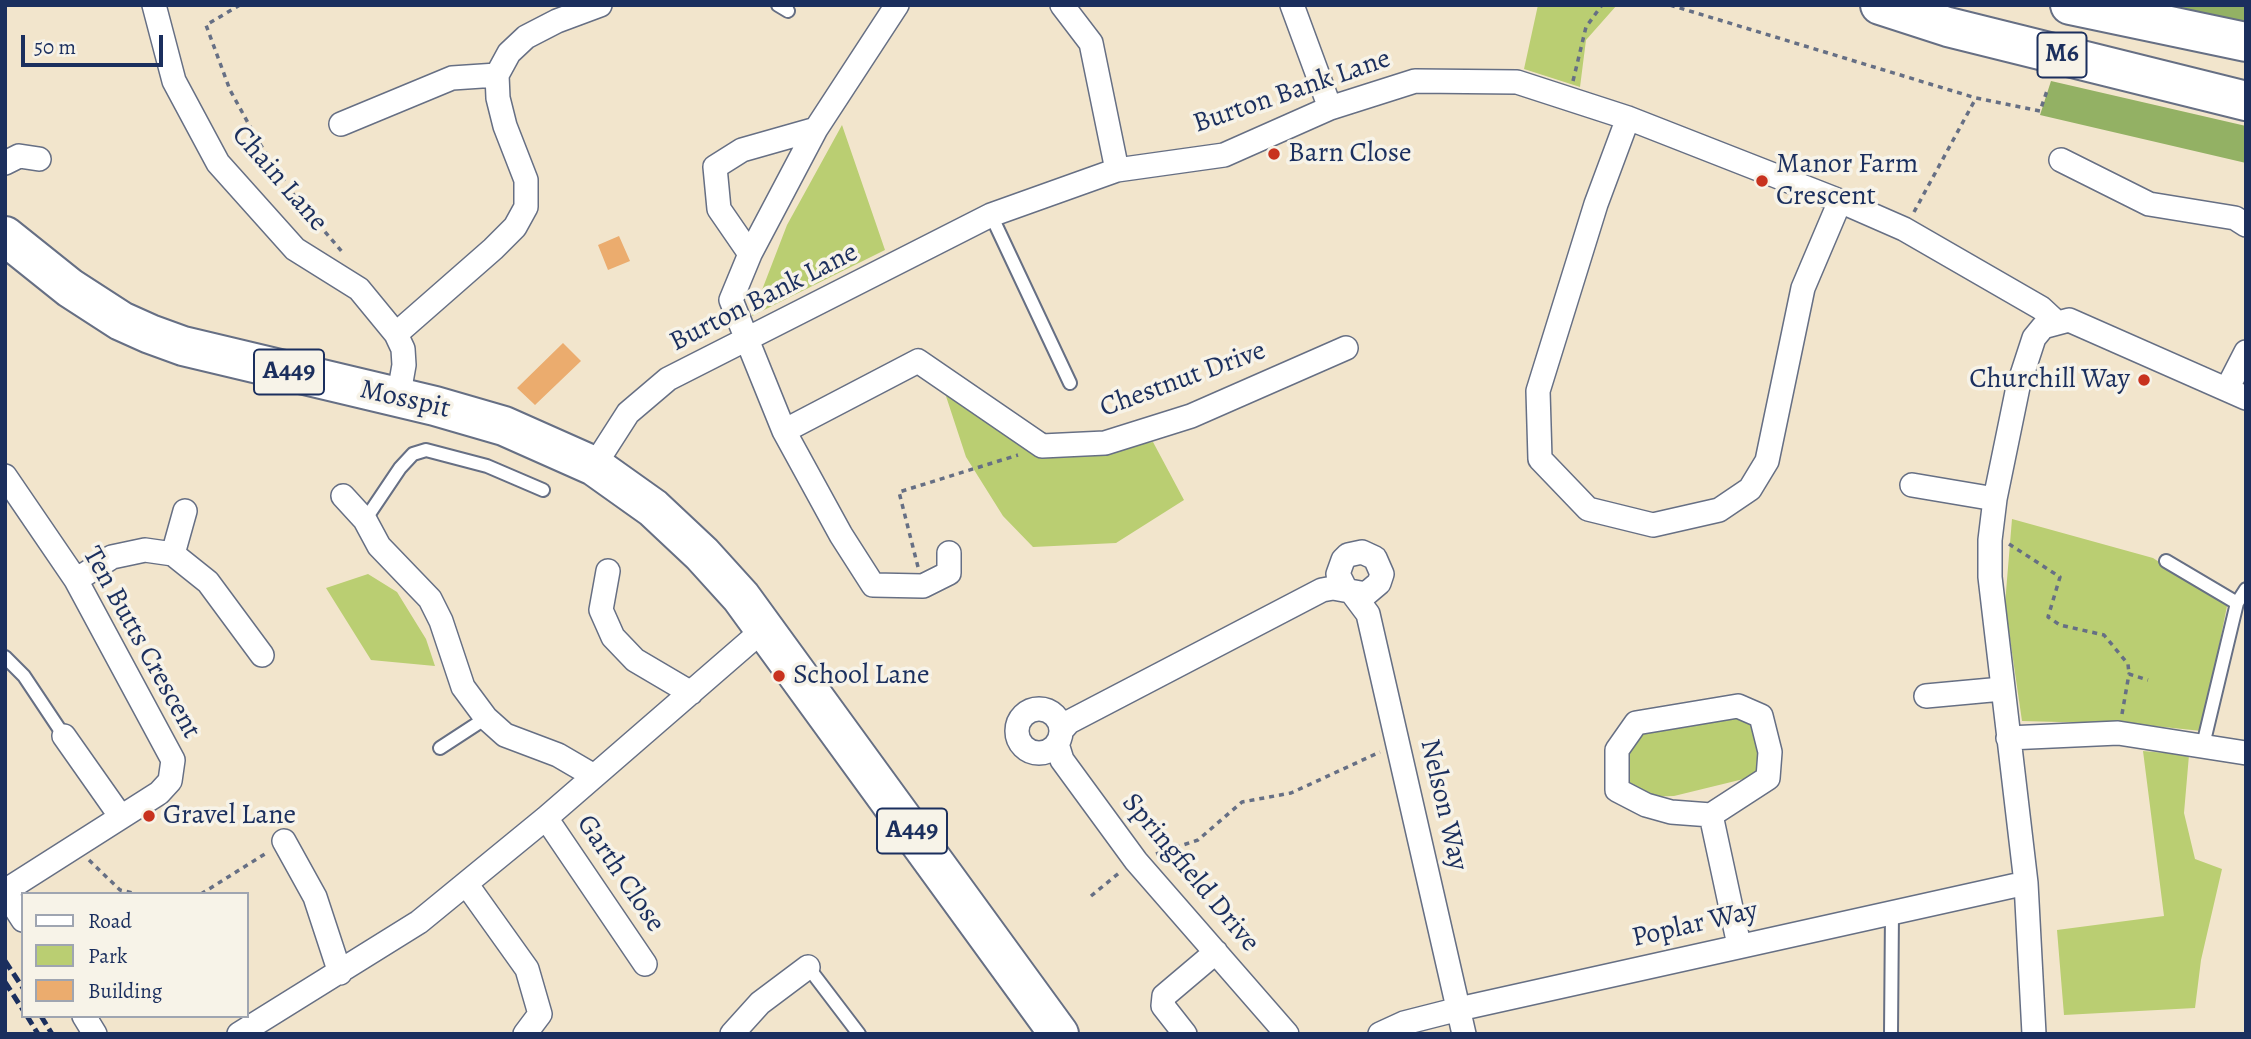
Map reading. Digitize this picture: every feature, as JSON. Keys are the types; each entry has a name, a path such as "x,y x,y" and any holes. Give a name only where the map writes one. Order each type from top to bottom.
{"highway":[{"name":"M6","path":"1880,5 1948,27 2246,101"},
{"name":"M6","path":"2070,5 2246,42"},
{"name":"Mosspit","path":"5,236 71,288 121,321 150,334 183,346 504,426 594,466 653,508 702,554 764,629"},
{"name":"A449","path":"764,629 1059,1034"}],"street":[{"name":"Chain Lane","path":"154,5 174,81 218,163 295,249 359,289 396,334 404,365 398,399"},
{"path":"396,334 515,228 526,207 526,180 505,126 498,98 497,75 509,53 526,37 557,21 600,5"},
{"path":"898,5 816,129 750,254 731,300 784,431 841,535 873,585 923,586 949,573 949,553"},
{"path":"1062,5 1091,43 1117,170"},
{"path":"1292,5 1330,108"},
{"path":"341,124 452,78 497,75"},
{"name":"Burton Bank Lane","path":"594,466 628,413 668,379 747,342 991,215 1117,170 1224,155 1330,108 1415,80 1517,82 1628,118 1904,229 2042,308 2055,321"},
{"path":"1628,118 1592,216 1538,391 1540,459 1588,509 1653,525 1719,510 1750,489 1767,461 1803,288 1840,201"},
{"path":"750,254 719,209 715,167 742,150 816,129"},
{"path":"5,163 19,156 39,159"},
{"path":"2061,160 2150,204 2235,218 2246,225"},
{"path":"2034,1034 2026,883 1990,577 1990,540 1995,499 2022,375 2034,338 2043,327 2055,321 2069,320 2236,394 2246,352"},
{"name":"Chestnut Drive","path":"1042,446 1105,443 1178,420 1346,348"},
{"path":"784,431 918,361 1042,446"},
{"name":"Ten Butts Crescent","path":"5,476 76,580 173,760 170,780 159,793 5,891"},
{"path":"1912,485 1995,499"},
{"path":"343,496 365,520 379,546 430,599 441,621 463,687 486,718 505,735 558,755 594,776"},
{"path":"173,554 185,511"},
{"path":"76,580 112,557 145,550 173,554 208,582 262,655"},
{"path":"608,571 601,610 613,637 635,660 691,693"},
{"name":"Springfield Drive","path":"1286,1034 1216,952 1128,867 1062,760 1059,737 1069,722 1322,590 1349,592"},
{"name":"Nelson Way","path":"1349,592 1368,614 1464,1034"},
{"path":"239,1034 419,922 546,818 764,629"},
{"path":"1926,696 2002,689"},
{"path":"1738,706 1761,716 1770,752 1768,778 1711,815 1671,812 1646,806 1617,790 1617,750 1636,723 1738,706"},
{"path":"2008,738 2118,733 2246,753"},
{"path":"65,736 121,817"},
{"path":"1711,815 1738,946"},
{"name":"Garth Close","path":"546,818 645,964"},
{"path":"284,841 315,897 340,973"},
{"name":"Poplar Way","path":"1380,1034 1404,1023 1459,1009 2026,883"},
{"path":"467,884 527,969 540,1014 525,1034"},
{"path":"5,891 21,917"},
{"path":"1185,1034 1163,1006 1164,996 1216,952"},
{"path":"732,1034 760,1003 808,967"},
{"path":"85,1018 95,1034"}],"lane":[{"path":"991,215 1070,383"},
{"path":"365,520 400,468 413,454 426,450 487,466 543,490"},
{"path":"2166,561 2237,603"},
{"path":"2203,745 2237,603 2246,589"},
{"path":"5,657 24,676 65,736"},
{"path":"440,748 486,718"},
{"path":"1891,1034 1892,911"},
{"path":"808,967 859,1034"}],"path":[{"path":"240,5 206,25 230,90 258,141 296,198 354,265 359,289"},
{"path":"1569,99 1586,27 1602,5"},
{"path":"1670,5 1976,98 2040,111 2048,88"},
{"path":"1904,229 1976,98"},
{"path":"923,586 899,492 998,463 1042,446"},
{"path":"1990,540 2013,545 2060,577 2048,617 2060,625 2104,635 2128,664 2129,674 2118,733"},
{"path":"2129,674 2148,680"},
{"path":"1091,896 1128,867 1198,840 1242,802 1292,793 1399,744"},
{"path":"204,892 284,841"},
{"path":"75,847 120,890 128,892"}],"green space":[{"path":"1538,5 1617,5 1586,40 1580,87 1524,69"},
{"path":"2153,5 2246,5 2246,25"},
{"path":"2051,81 2246,126 2246,163 2040,115"},
{"path":"842,125 885,250 752,316 787,225"},
{"path":"942,384 1068,456 1153,442 1184,500 1116,543 1033,547 1003,516 966,457"},
{"path":"2012,519 2153,558 2227,606 2202,731 2134,724 2022,721 2005,604"},
{"path":"368,574 397,592 426,639 435,666 371,660 326,588"},
{"path":"1738,706 1757,723 1760,775 1674,796 1640,797 1624,788 1625,756 1638,731"},
{"path":"2143,751 2189,755 2184,813 2195,859 2222,869 2201,960 2195,1008 2064,1015 2057,930 2164,916"}],"building":[{"path":"619,236 630,261 608,270 598,245"},
{"path":"563,343 581,361 535,405 517,388"}],"railway":[{"path":"5,961 21,985"},
{"path":"5,982 21,1007"},
{"path":"28,1018 38,1034"},
{"path":"42,1018 52,1034"}],"place":[{"name":"Barn Close","path":"1274,154"},
{"name":"Manor Farm Crescent","path":"1762,181"},
{"name":"Churchill Way","path":"2144,380"},
{"name":"School Lane","path":"779,676"},
{"name":"Gravel Lane","path":"149,816"}]}
